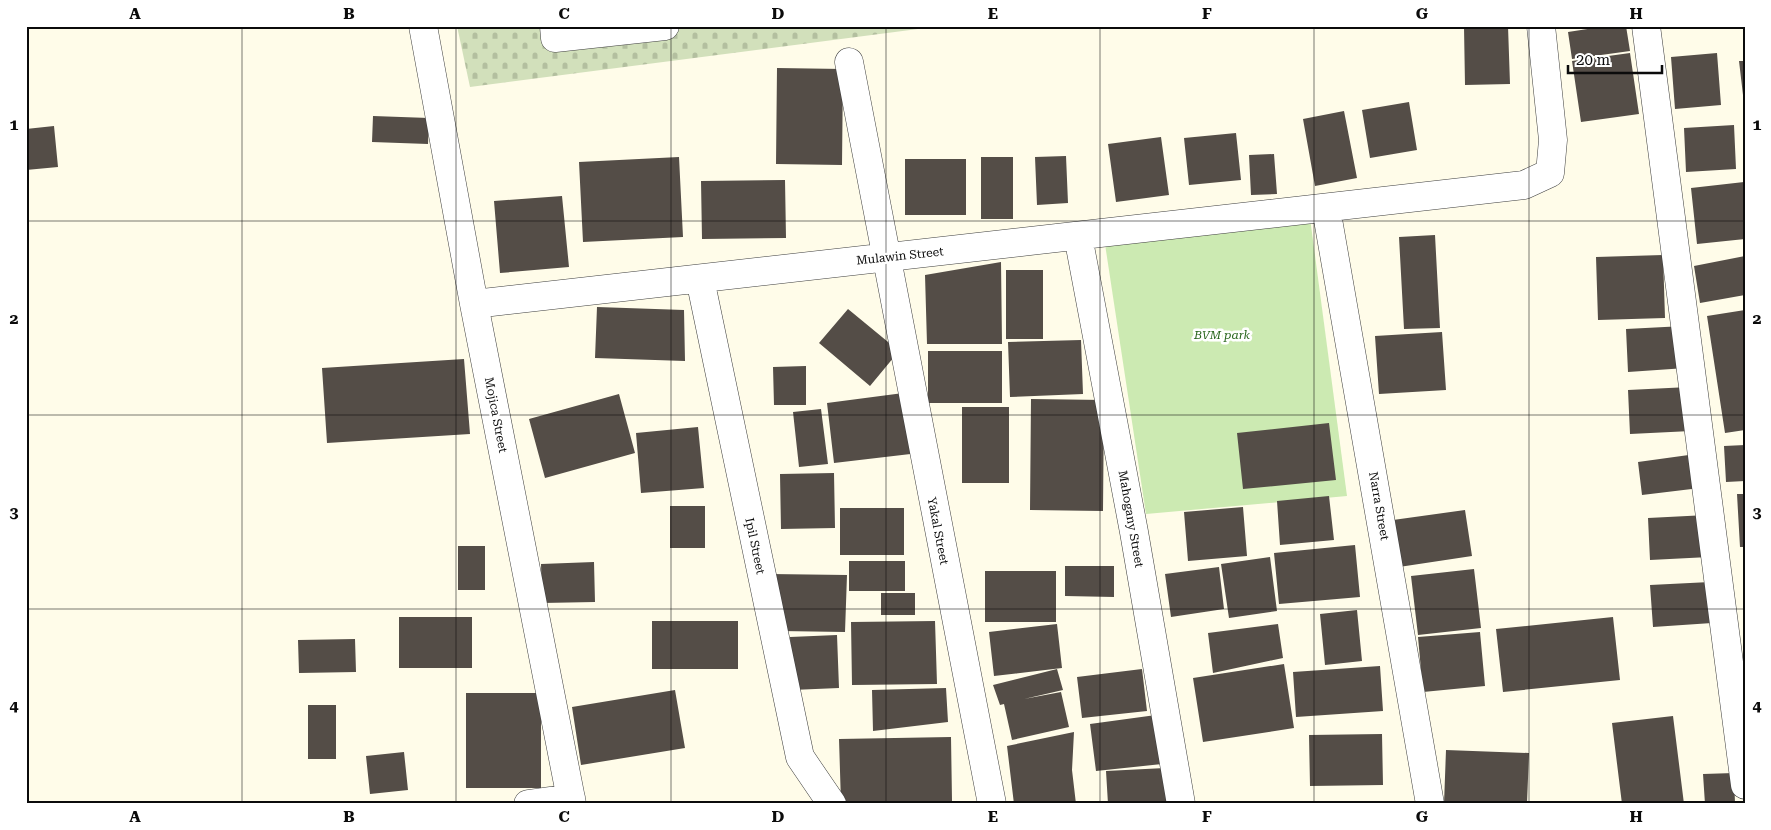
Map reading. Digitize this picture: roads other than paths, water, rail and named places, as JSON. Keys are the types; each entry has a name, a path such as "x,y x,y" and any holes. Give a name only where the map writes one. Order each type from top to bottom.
{"street":[{"name":"Mojica Street","path":"423,26 474,304 571,801"},
{"path":"554,26 555,38 665,26"},
{"name":"Mulawin Street","path":"474,304 1524,185 1550,172 1553,140 1541,26"},
{"path":"1646,26 1745,785"},
{"name":"Yakal Street","path":"849,62 885,257 992,804"},
{"name":"Narra Street","path":"1326,208 1430,804"},
{"name":"Mahogany Street","path":"1078,236 1134,532 1181,804"},
{"name":"Ipil Street","path":"700,278 800,757 832,804"},
{"path":"528,804 571,801"}],"park label":[{"name":"BVM park","path":"1222,335"}]}
